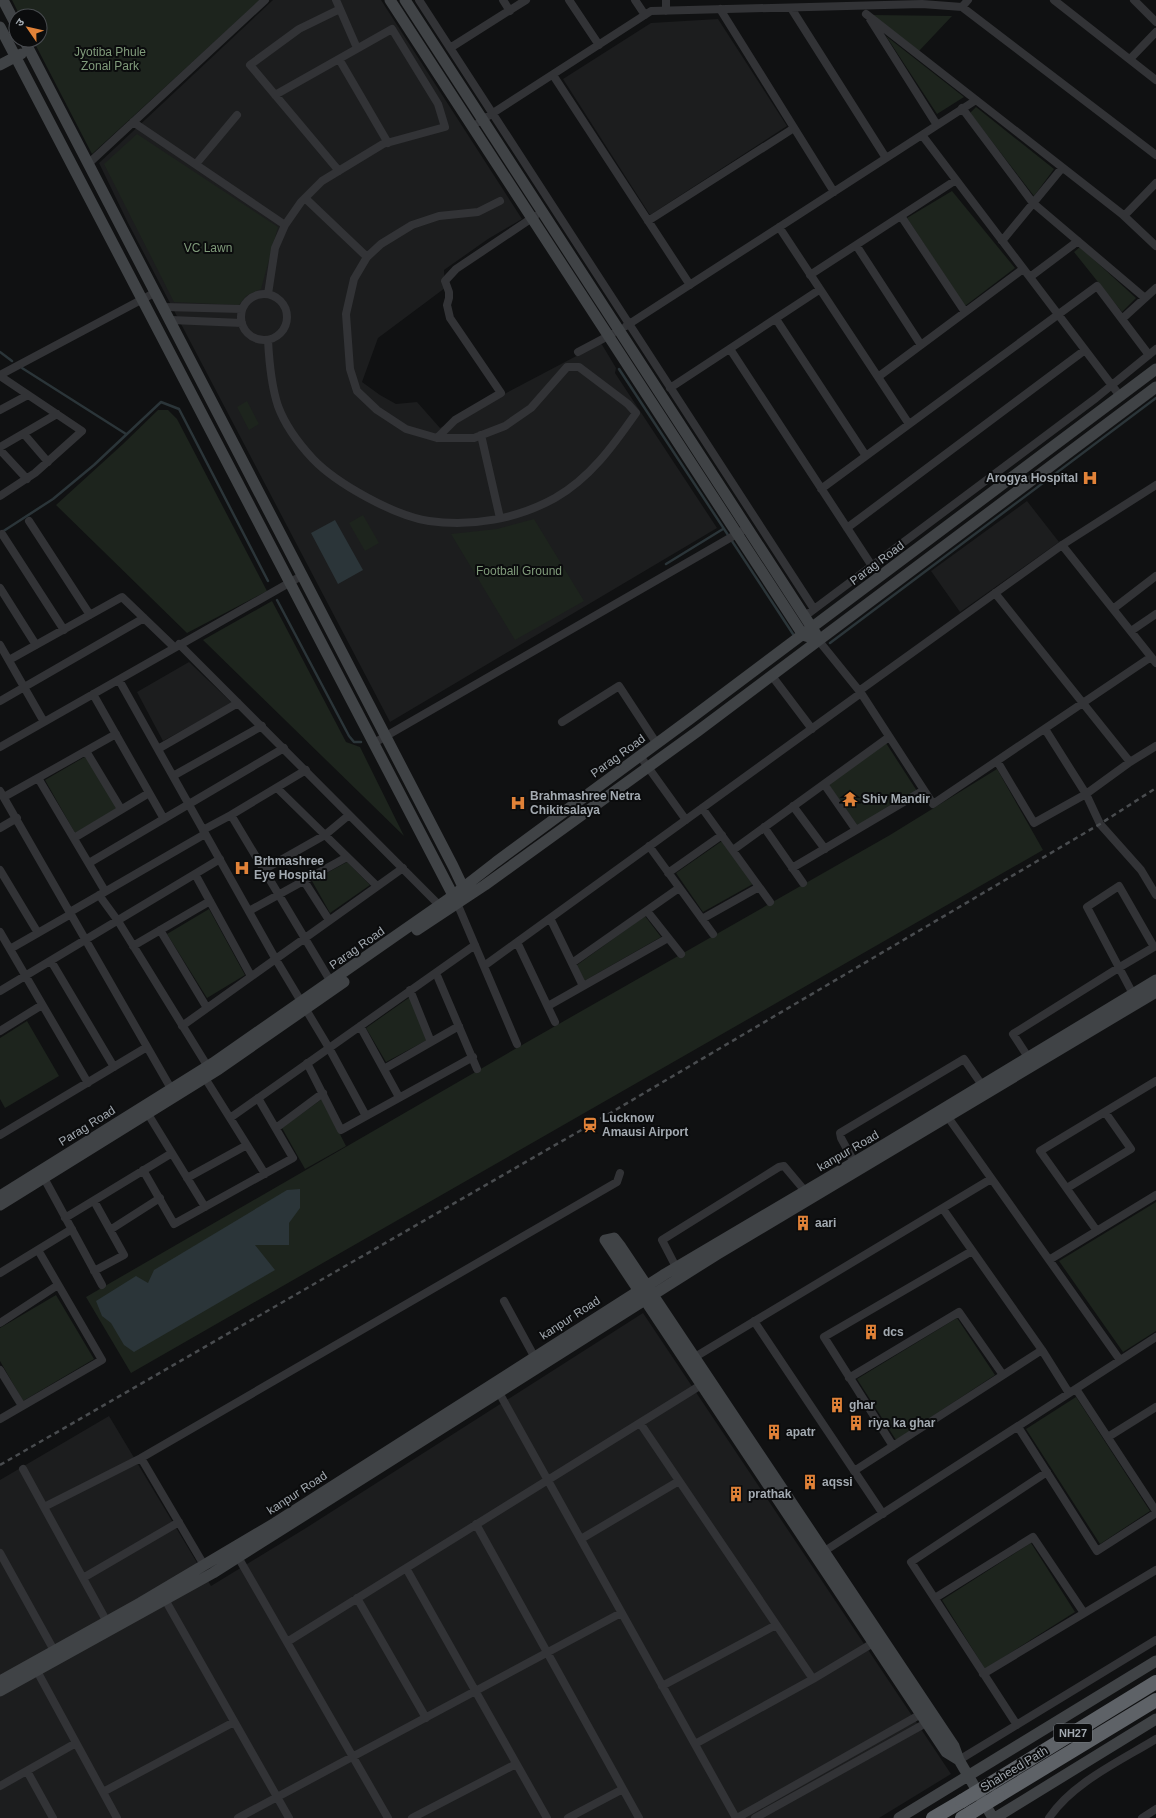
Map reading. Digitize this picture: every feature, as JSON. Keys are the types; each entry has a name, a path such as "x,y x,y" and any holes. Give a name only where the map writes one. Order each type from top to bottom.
{"highway":[{"name":"Shaheed Path","path":"933,1818 1156,1682"},
{"name":"Shaheed Path","path":"967,1815 1156,1700"}],"street":[{"path":"3,0 8,10"},
{"path":"68,159 86,159 133,122 266,0"},
{"path":"336,0 357,48"},
{"path":"390,0 531,218 747,528 809,613"},
{"path":"405,0 541,211 613,334 737,534 803,635 819,641"},
{"path":"419,0 670,388 809,613 812,628 819,641 860,692 933,804 1083,703 1154,660 1062,545"},
{"path":"503,0 510,11"},
{"path":"450,48 526,0"},
{"path":"569,0 599,45"},
{"path":"635,0 645,15"},
{"path":"666,0 666,11"},
{"path":"962,6 968,0"},
{"path":"1054,0 1156,80"},
{"path":"1134,0 1156,22"},
{"path":"471,126 482,121 651,11 791,8 865,10 933,2 962,6 1156,155"},
{"path":"791,8 886,158"},
{"path":"339,171 250,65 299,29 340,9"},
{"path":"720,9 834,192"},
{"path":"865,10 976,100 1124,216 1156,246"},
{"path":"865,10 937,125"},
{"path":"0,27 455,899 517,1044"},
{"path":"268,294 276,248 285,224 305,198 322,181 388,143 445,127 438,104 392,29 275,95"},
{"path":"1130,59 1156,32"},
{"path":"0,65 29,50 387,736 453,866 463,888 455,899"},
{"path":"339,59 388,143"},
{"path":"553,75 690,285"},
{"path":"578,352 630,324 976,100"},
{"path":"962,108 1033,203 1145,298"},
{"path":"196,164 237,114"},
{"path":"133,122 285,224"},
{"path":"648,222 794,128"},
{"path":"922,135 1120,396"},
{"path":"1002,241 1062,168"},
{"path":"810,275 956,180"},
{"path":"1124,216 1156,183"},
{"path":"305,198 367,257"},
{"path":"268,340 270,362 278,405 288,424 313,459 342,482 390,509 428,521 468,522 510,517 555,498 586,476 610,450 636,414 628,404 578,367 567,368 531,408 505,426 474,438 437,438 406,428 377,410 357,391 350,369 346,314 354,279 367,257 381,244 412,225 439,216 478,212 500,201"},
{"path":"437,438 454,420 501,393 450,318 447,305 449,298 445,281 456,269 541,211"},
{"path":"901,216 965,312"},
{"path":"779,227 819,290 909,424"},
{"path":"1030,277 1078,241"},
{"path":"856,245 921,345"},
{"path":"878,377 1023,269"},
{"path":"821,489 1097,286 1149,354"},
{"path":"1122,319 1156,288"},
{"path":"670,388 819,290"},
{"path":"0,495 27,479 82,431 0,376 156,292"},
{"path":"268,294 280,299 285,307 288,317 286,325 282,333 274,338 268,340 256,340 248,335 242,323 242,309 248,300 254,296 268,294"},
{"path":"164,307 242,309"},
{"path":"776,319 866,456"},
{"path":"170,320 242,323"},
{"path":"730,349 872,566"},
{"path":"809,613 1112,385 1156,349"},
{"path":"847,528 1085,350"},
{"name":"Parag Road","path":"463,888 803,635 1156,369"},
{"name":"Parag Road","path":"0,1196 174,1093 205,1078 304,1005 455,899 485,885 772,676 1156,387"},
{"path":"0,410 28,395"},
{"path":"0,447 57,414"},
{"path":"24,434 48,462"},
{"path":"480,435 500,518"},
{"path":"0,450 27,479"},
{"path":"484,966 812,729 860,692 1062,545 1156,485"},
{"path":"29,521 90,615"},
{"path":"374,743 747,528"},
{"path":"2,534 64,630"},
{"path":"0,747 303,575"},
{"path":"1114,609 1156,576"},
{"path":"0,588 36,645"},
{"path":"995,593 1130,762"},
{"path":"9,660 122,597 177,646 262,726 442,908"},
{"path":"1131,631 1156,614"},
{"path":"0,701 144,618"},
{"path":"0,645 44,722"},
{"path":"772,676 812,729"},
{"path":"119,680 275,958 329,1048 366,1116"},
{"path":"562,722 619,686 657,744"},
{"path":"93,694 164,819"},
{"path":"158,749 238,703"},
{"path":"173,776 262,726"},
{"path":"1045,728 1086,794 1100,824 1141,870 1156,895"},
{"path":"116,734 38,778 2,794 174,1093"},
{"path":"733,850 889,737"},
{"path":"997,761 1034,823 1086,794 1130,762 1156,746"},
{"path":"89,863 284,748"},
{"path":"86,751 121,810"},
{"path":"640,756 686,820"},
{"path":"10,949 306,770"},
{"path":"38,778 89,863 102,893 118,921 208,1067"},
{"path":"824,784 856,830"},
{"path":"277,788 377,886"},
{"path":"792,868 924,790"},
{"path":"74,838 149,793"},
{"path":"793,806 825,849"},
{"path":"702,808 770,902"},
{"path":"231,815 265,869 331,982"},
{"path":"265,869 324,835 349,815"},
{"path":"0,828 16,818"},
{"path":"764,827 803,883"},
{"path":"668,873 722,835"},
{"path":"649,846 713,934"},
{"path":"249,911 348,857"},
{"path":"0,991 220,859"},
{"path":"182,1026 402,868"},
{"path":"0,870 38,933"},
{"path":"195,874 251,976"},
{"path":"304,882 329,920"},
{"path":"1028,1057 1013,1034 1120,967 1154,947 1119,886 1087,906 1120,967 1133,994"},
{"path":"702,919 759,887"},
{"path":"572,963 679,888"},
{"path":"133,946 210,902"},
{"name":"Parag Road","path":"0,1206 148,1114 208,1067 304,1005 331,982 442,908"},
{"path":"647,910 681,954"},
{"path":"550,918 583,986"},
{"path":"160,930 207,1008"},
{"path":"0,932 88,1083"},
{"path":"548,1006 668,938"},
{"path":"517,942 555,1022"},
{"path":"230,1118 475,945"},
{"path":"51,961 114,1067"},
{"path":"436,973 477,1068"},
{"name":"kanpur Road","path":"1,1677 56,1655 107,1622 163,1595 204,1565 275,1523 642,1287 854,1162 945,1113 982,1085 1028,1057 1121,1007 1133,994 1156,980"},
{"path":"410,990 431,1042"},
{"path":"0,1691 37,1671 56,1655 163,1595 238,1557 945,1113 1121,1007 1156,992"},
{"path":"0,1031 42,1005"},
{"path":"360,1026 399,1097"},
{"path":"384,1069 459,1026"},
{"path":"0,1135 147,1047"},
{"path":"307,1063 341,1130 473,1057"},
{"path":"854,1162 841,1138 840,1133 964,1059 982,1085"},
{"path":"205,1078 265,1174"},
{"path":"1097,1231 1040,1151 1156,1082"},
{"path":"276,1128 323,1093"},
{"path":"143,1170 174,1224 293,1158 258,1098"},
{"path":"1067,1188 1131,1149 1105,1112"},
{"path":"945,1113 1120,1360"},
{"path":"148,1114 205,1207"},
{"path":"187,1178 247,1145"},
{"path":"65,1218 172,1153"},
{"path":"676,1267 662,1240 779,1166 784,1166 805,1191"},
{"path":"44,1507 141,1458 617,1182 620,1173"},
{"path":"44,1178 102,1285"},
{"path":"690,1360 991,1179"},
{"path":"1049,1260 1156,1195"},
{"path":"110,1230 160,1198"},
{"path":"94,1200 124,1255 94,1271"},
{"path":"943,1209 1042,1350 1108,1437 1156,1512 1097,1551 1018,1427"},
{"path":"0,1273 72,1229"},
{"path":"0,1419 102,1360 38,1250"},
{"path":"893,1446 824,1337 972,1251"},
{"path":"0,1323 58,1285"},
{"path":"642,1287 927,1717 946,1752 959,1760 994,1818 1156,1719"},
{"path":"504,1301 534,1356"},
{"path":"849,1378 959,1312 1003,1375"},
{"path":"754,1321 883,1514"},
{"path":"820,1554 1156,1337"},
{"path":"854,1471 1042,1350"},
{"path":"690,1360 701,1385 820,1554 873,1643 927,1717"},
{"path":"0,1370 22,1406"},
{"path":"494,1382 736,1818 927,1717"},
{"path":"287,1642 701,1385"},
{"path":"1108,1437 1156,1408"},
{"path":"640,1423 813,1679"},
{"path":"141,1458 204,1565"},
{"path":"23,1469 107,1622"},
{"path":"1017,1725 911,1562 1047,1472"},
{"path":"581,1539 679,1481"},
{"path":"83,1578 179,1522"},
{"path":"476,1524 639,1818"},
{"path":"935,1598 1033,1537 1084,1613"},
{"path":"0,1553 56,1655"},
{"path":"238,1557 388,1818"},
{"path":"406,1568 547,1818"},
{"path":"983,1674 1156,1570"},
{"path":"163,1595 289,1818"},
{"path":"357,1598 426,1718"},
{"path":"238,1818 278,1798 621,1613"},
{"path":"662,1686 776,1625"},
{"path":"959,1760 1156,1640"},
{"path":"695,1744 813,1679 873,1643"},
{"path":"899,1818 1156,1661"},
{"path":"37,1671 117,1818"},
{"path":"755,1818 927,1717"},
{"path":"103,1792 234,1722"},
{"path":"1049,1818 1063,1800 1075,1788 1156,1740"},
{"path":"0,1786 76,1743"},
{"path":"412,1818 516,1764"},
{"path":"27,1771 53,1818"},
{"path":"568,1818 623,1789"},
{"path":"1142,1818 1156,1809"}],"shaded area":[{"path":"273,0 381,0 522,219 488,239 444,270 445,288 378,338 362,382 396,404 417,402 440,428 601,343 616,368 615,373 717,528 390,722 128,223 99,163"},
{"path":"718,19 787,126 650,215 563,79 651,23"},
{"path":"1027,501 1059,542 960,612 931,571"},
{"path":"335,520 363,570 338,584 311,533"},
{"path":"189,662 232,703 163,741 137,692"},
{"path":"300,1189 300,1208 289,1223 289,1245 255,1245 275,1270 134,1352 124,1345 111,1323 102,1316 96,1301 136,1276 148,1283 154,1270 287,1190"},
{"path":"643,1313 951,1774 879,1818 0,1818 0,1480 109,1416 211,1586 306,1528"}],"green space":[{"name":"Jyotiba Phule Zonal Park","path":"12,0 260,0 92,154 37,48 48,48 48,8 16,8"},
{"path":"872,15 952,16 919,51"},
{"path":"886,36 964,97 937,114"},
{"path":"976,107 1054,169 1034,196 970,113"},
{"name":"VC Lawn","path":"137,134 278,227 261,289 246,296 239,305 174,302 104,164"},
{"path":"952,191 1015,268 965,306 907,218"},
{"path":"1080,247 1136,298 1122,312 1074,252"},
{"path":"247,401 259,424 249,430 237,407"},
{"path":"158,410 168,410 177,419 267,591 187,633 56,505"},
{"path":"363,515 379,543 365,551 349,523"},
{"name":"Football Ground","path":"534,519 584,601 515,640 451,534 497,529"},
{"path":"272,601 346,742 360,747 404,836 203,640"},
{"path":"886,743 917,791 858,826 828,784"},
{"path":"88,755 118,808 75,833 45,780"},
{"path":"997,769 1043,850 131,1373 86,1297 515,1049 890,835"},
{"path":"722,841 753,884 703,912 676,873"},
{"path":"347,862 370,885 330,913 312,881"},
{"path":"209,909 245,975 207,998 167,934"},
{"path":"645,916 661,937 584,981 577,965"},
{"path":"410,997 427,1040 386,1062 366,1028"},
{"path":"27,1021 59,1076 5,1108 0,1099 0,1038"},
{"path":"322,1099 346,1146 305,1169 282,1128"},
{"path":"1156,1202 1156,1331 1123,1352 1059,1261"},
{"path":"56,1295 94,1359 23,1401 0,1361 0,1328"},
{"path":"957,1318 995,1375 896,1440 857,1379"},
{"path":"1076,1397 1150,1511 1100,1544 1026,1429"},
{"path":"1031,1543 1075,1612 985,1669 942,1600"}],"waterway":[{"path":"0,352 12,361"},
{"path":"22,368 126,434"},
{"path":"619,369 793,634"},
{"path":"830,643 1156,398"},
{"path":"2,532 53,499 94,465 161,402 179,409 268,581"},
{"path":"666,564 723,529"},
{"path":"277,600 349,736 354,742 361,742"}],"railway":[{"path":"0,1465 590,1125 1100,824 1156,788"}],"place":[{"name":"Arogya Hospital","path":"1090,478"},
{"name":"Shiv Mandir","path":"850,799"},
{"name":"Brahmashree Netra Chikitsalaya","path":"518,803"},
{"name":"Brhmashree Eye Hospital","path":"242,868"},
{"name":"Lucknow Amausi Airport","path":"590,1125"},
{"name":"aari","path":"803,1223"},
{"name":"dcs","path":"871,1332"},
{"name":"ghar","path":"837,1405"},
{"name":"riya ka ghar","path":"856,1423"},
{"name":"apatr","path":"774,1432"},
{"name":"aqssi","path":"810,1482"},
{"name":"prathak","path":"736,1494"}]}
